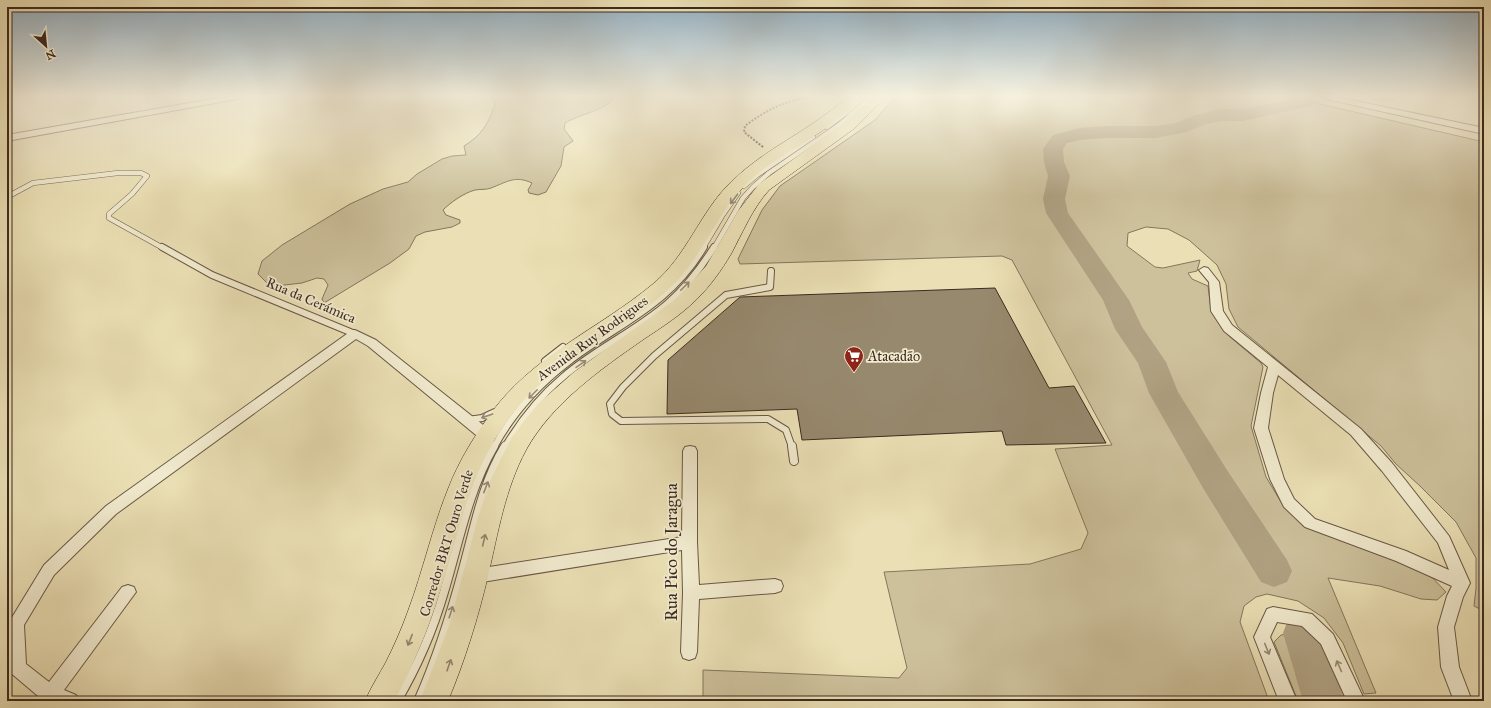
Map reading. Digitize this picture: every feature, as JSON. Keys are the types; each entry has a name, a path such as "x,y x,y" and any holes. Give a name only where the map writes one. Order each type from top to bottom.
{"main road":[{"name":"Avenida Ruy Rodrigues","path":"379,701 406,651 417,624 460,487 471,462 505,408 549,366 638,305 663,285 682,264 728,194 745,176 813,130"},
{"name":"Avenida Ruy Rodrigues","path":"434,701 455,647 476,576 496,492 504,470 530,427 564,390 688,298 706,278 721,257 758,193 771,181 843,130"}],"street":[{"path":"7,138 52,130"},
{"path":"1204,270 1214,282 1217,311 1228,328 1356,432 1387,467 1444,540 1462,583"},
{"path":"70,701 48,698 18,668 16,624 49,570 111,510 355,334"},
{"name":"Rua da Cerámica","path":"355,334 372,343 487,436"},
{"path":"1275,366 1267,393 1261,428 1277,479 1289,503 1310,523 1401,556 1462,583"},
{"name":"Rua Pico do Jaragua","path":"689,652 691,593 689,542 690,451"},
{"path":"476,576 689,542"},
{"path":"1462,583 1455,596 1446,627 1450,667 1463,701"},
{"path":"691,593 775,586"},
{"path":"48,698 128,592"},
{"path":"1288,701 1262,637 1273,614 1306,619 1328,639 1356,701"}],"lane":[{"name":"Corredor BRT Ouro Verde","path":"397,701 422,653 433,624 473,488 484,463 498,438 516,412 558,370 646,309 674,286 692,267 730,203 749,182 823,130"},
{"name":"Corredor BRT Ouro Verde","path":"418,701 440,646 453,606 484,492 493,469 505,447 534,405 548,390 577,366 671,300 703,266 748,191 763,178 832,130"},
{"name":"Rua da Cerámica","path":"7,197 33,183 118,173 141,173 146,176 132,194 116,206 109,214 109,218 212,276 355,334"},
{"path":"467,420 482,418 493,414 523,381 552,354 656,288 682,264"},
{"path":"771,271 770,287 726,295 654,356 623,387 610,404 612,414 621,421 768,419 781,424 787,432 792,442 794,461"}],"path":[{"path":"744,130 751,139 765,148 778,153"}],"shaded area":[{"path":"482,130 565,130 573,141 564,147 561,166 546,192 538,195 529,193 528,190 532,183 516,179 489,189 475,190 466,193 443,210 446,215 460,220 460,223 452,227 425,232 416,236 409,249 390,263 324,303 322,299 328,285 324,279 317,278 302,283 276,286 267,283 258,274 262,261 282,245 350,204 383,189 408,182 417,174 442,159 452,156 466,155 464,146"},
{"path":"861,130 1432,130 1484,142 1484,611 1474,606 1476,588 1476,558 1456,522 1396,464 1381,446 1238,327 1229,309 1226,284 1217,265 1189,240 1168,229 1146,227 1128,233 1127,246 1155,267 1163,268 1200,260 1197,271 1188,273 1192,279 1208,286 1211,310 1229,336 1261,363 1263,367 1251,426 1266,477 1281,502 1303,526 1427,572 1446,592 1437,600 1421,599 1380,586 1328,578 1376,693 1364,694 1343,643 1324,618 1298,601 1267,594 1256,597 1244,606 1240,622 1269,701 703,701 703,670 899,678 907,668 884,572 1030,564 1081,549 1088,533 1055,449 1112,445 1012,260 1002,256 740,264 738,259 762,210 780,186"},
{"path":"1289,634 1308,639 1321,653 1342,701 1298,701 1274,642 1281,635"}],"building":[{"name":"Atacadão","path":"995,288 1049,388 1074,386 1106,443 1006,445 1002,431 802,440 797,409 667,414 668,360 740,297"}],"waterway":[{"path":"1168,130 1156,132 1106,132 1080,134 1060,139 1053,149 1054,162 1059,176 1054,199 1057,213 1116,300 1129,329 1152,362 1164,393 1215,479 1274,571"},
{"path":"1302,633 1324,701"}],"place":[{"name":"Atacadão","path":"854,373"}]}
